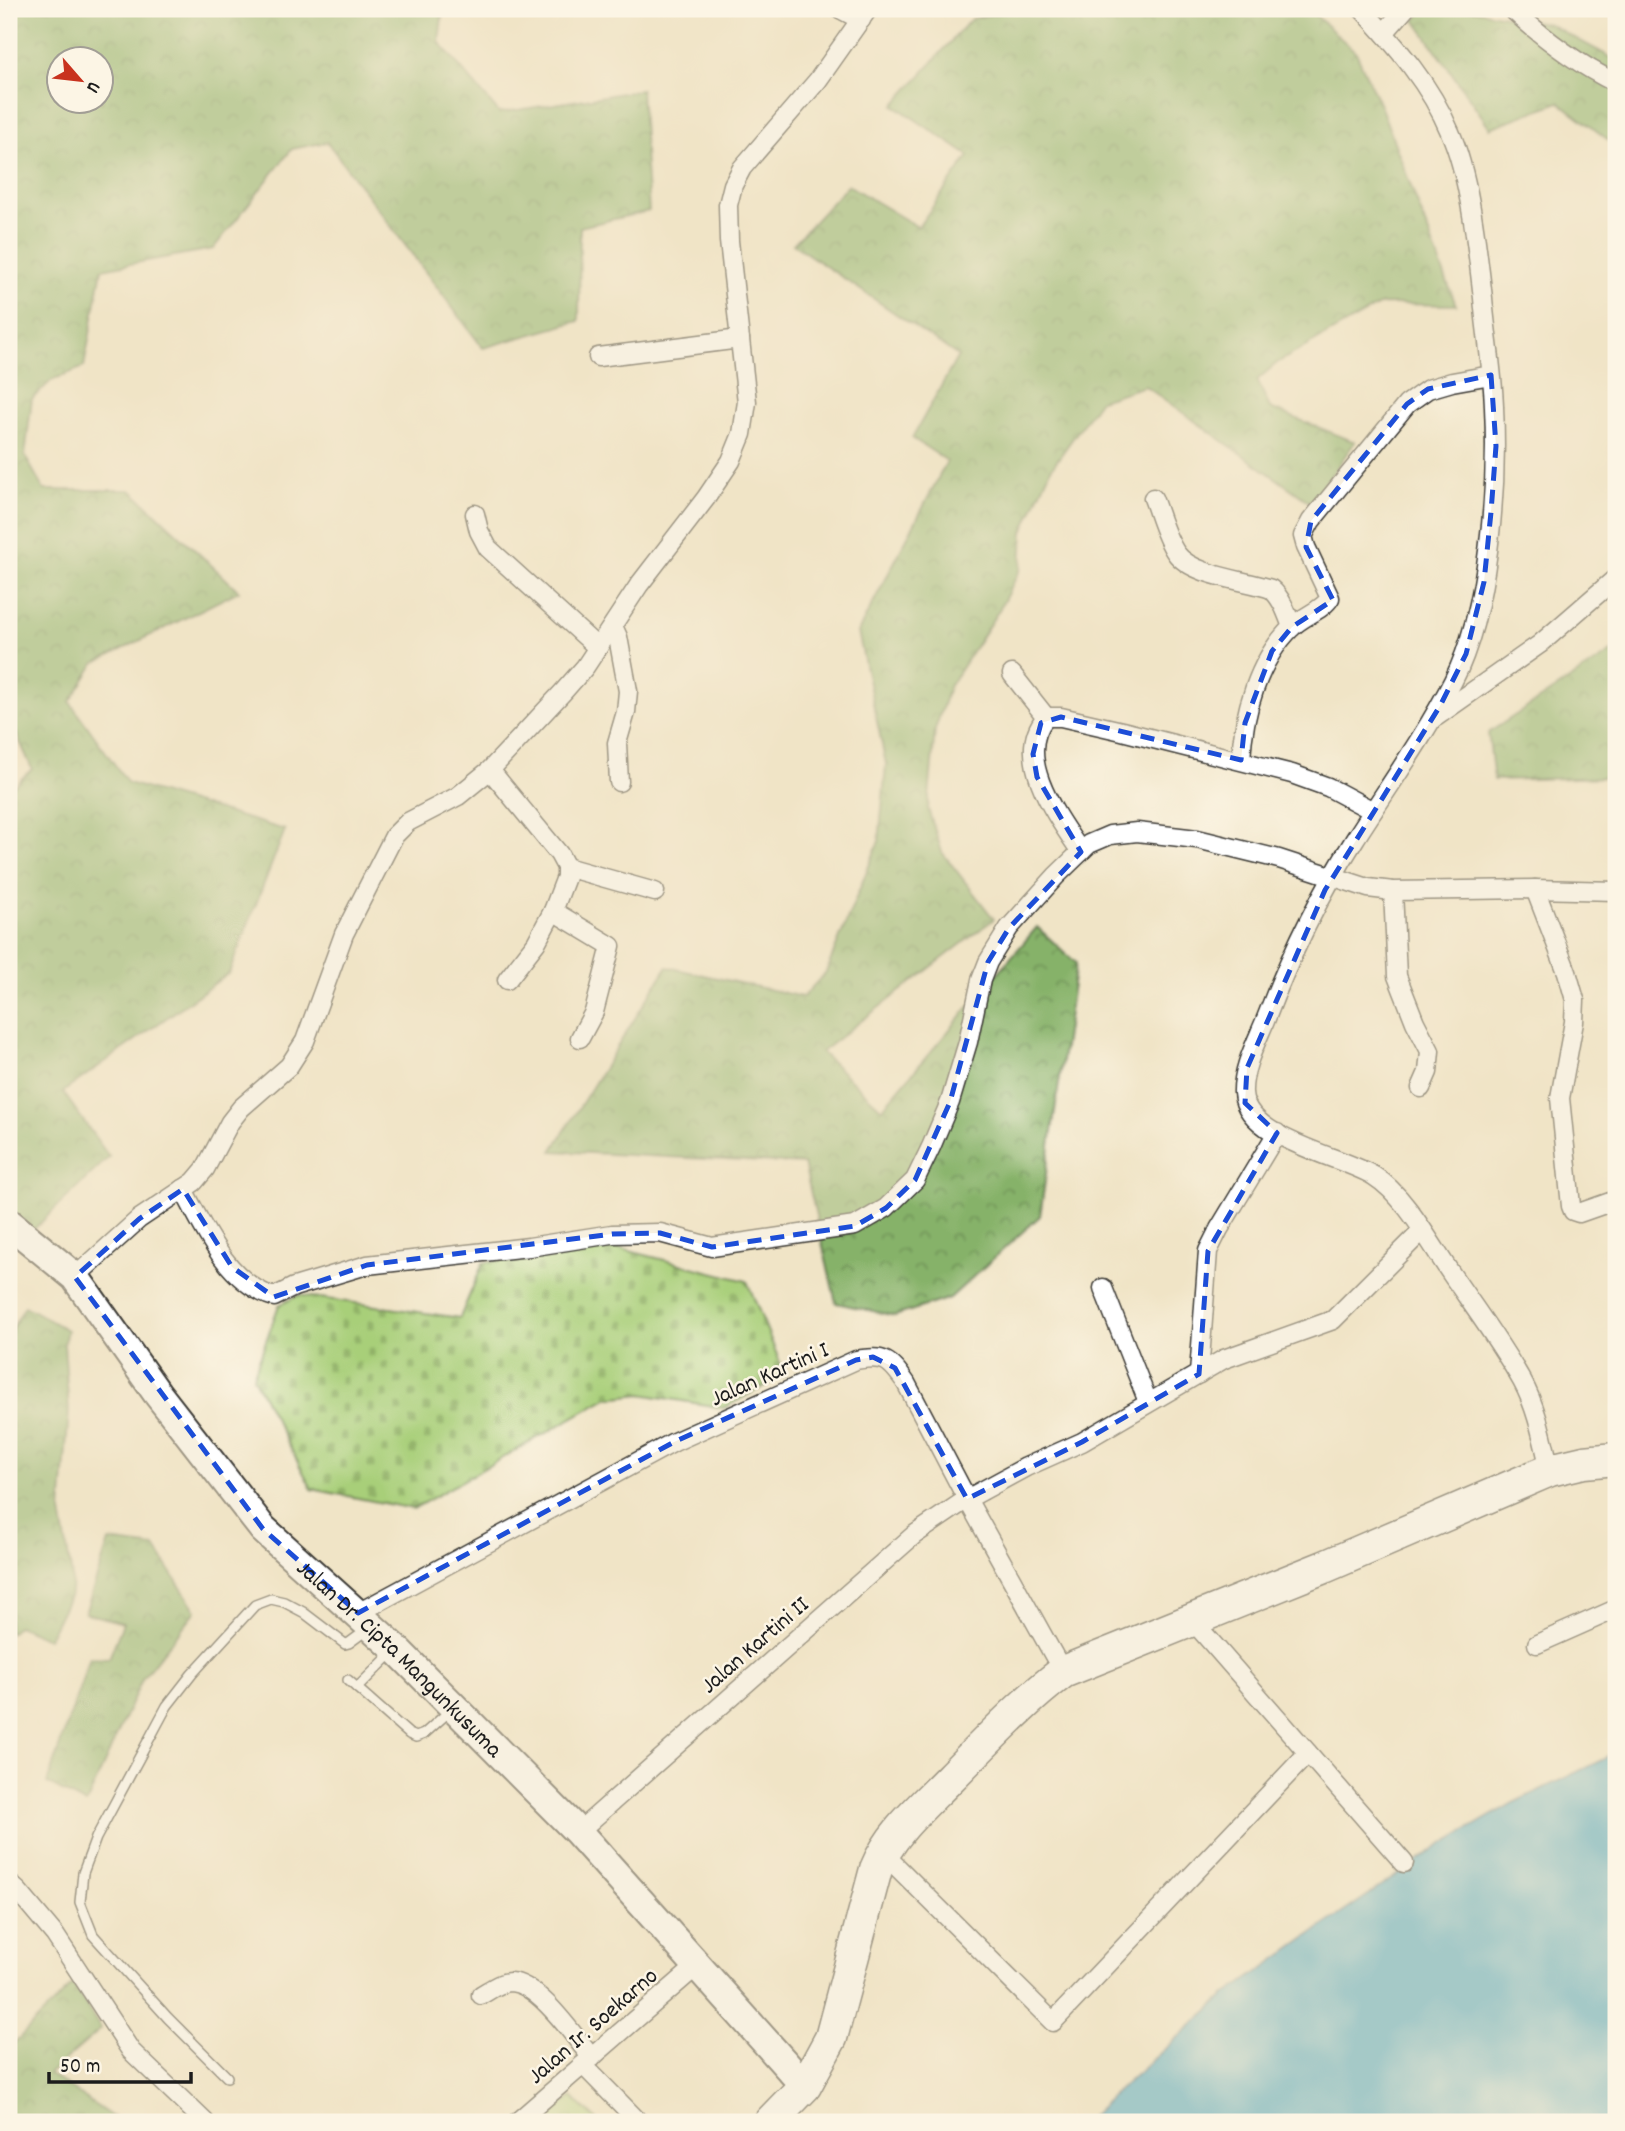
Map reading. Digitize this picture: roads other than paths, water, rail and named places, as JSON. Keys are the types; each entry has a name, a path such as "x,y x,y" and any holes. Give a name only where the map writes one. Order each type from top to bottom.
{"highway":[{"path":"769,2122 805,2085 831,2038 876,1869 891,1839 998,1729 1063,1672 1324,1567 1550,1470 1584,1462 1616,1460"}],"main road":[{"name":"Jalan Dr. Cipta Mangunkusuma","path":"9,1223 75,1277 157,1393 263,1529 396,1649 578,1832 805,2085"}],"street":[{"path":"75,1277 139,1219 194,1182 205,1169 230,1122 241,1108 289,1066 305,1041 344,934 394,836 408,821 458,796 490,770 563,692 598,648 639,585 731,461 742,435 747,402 729,241 728,205 733,185 742,168 818,80 864,14 840,9"},
{"path":"1362,9 1402,52 1434,98 1452,136 1467,194 1479,260 1496,446 1484,582 1466,654 1430,721 1332,878 1276,991 1247,1068 1243,1092 1245,1104 1263,1125 1374,1176 1390,1188 1422,1231 1524,1384 1540,1425 1550,1470"},
{"path":"1384,33 1405,9"},
{"path":"1512,9 1541,36 1590,71 1616,83"},
{"path":"598,357 740,340"},
{"path":"1241,760 1245,723 1260,675 1272,651 1292,627 1326,603 1330,597 1303,536 1311,521 1407,404 1428,389 1491,375"},
{"path":"1153,498 1171,544 1184,561 1213,573 1271,589 1286,611 1292,627"},
{"path":"475,514 478,531 488,548 598,648"},
{"path":"1430,721 1540,644 1616,578"},
{"path":"613,626 618,637 628,691 626,712 617,743 619,782"},
{"path":"1012,674 1046,717"},
{"path":"1046,717 1061,717 1292,774 1328,787 1373,811"},
{"path":"1046,717 1035,738 1037,777 1057,817 1081,852"},
{"path":"490,770 566,866 566,877 553,911 536,943 506,980"},
{"path":"183,1189 212,1243 232,1267 261,1293 274,1297 294,1287 367,1265 426,1260 612,1234 660,1233 712,1247 855,1226 886,1208 915,1180 950,1102 988,962 1009,928 1089,844 1110,835 1137,832 1197,839 1279,859 1368,888 1393,891 1616,891"},
{"path":"566,866 655,892"},
{"path":"1535,889 1575,1000 1574,1022 1560,1098 1571,1206 1573,1211 1579,1213 1616,1200"},
{"path":"1393,891 1397,976 1406,1002 1430,1051 1428,1072 1421,1088"},
{"path":"553,911 611,946 594,1012 580,1038"},
{"path":"1199,1374 1209,1251 1219,1229 1277,1133"},
{"name":"Jalan Kartini II","path":"578,1832 914,1535 967,1499 1026,1467 1082,1442 1224,1359 1333,1320 1422,1231"},
{"path":"1103,1289 1148,1402"},
{"name":"Jalan Kartini I","path":"365,1620 674,1443 856,1360 873,1357 886,1360 895,1367 906,1383 1063,1672"},
{"path":"1537,1644 1615,1612"},
{"path":"1192,1620 1404,1863"},
{"path":"883,1853 1053,2022 1308,1753"},
{"path":"9,1883 54,1935 131,2051 205,2122"},
{"name":"Jalan Ir. Soekarno","path":"517,2122 698,1965"},
{"path":"481,1995 501,1983 510,1982 526,1986 540,1997 588,2062 639,2122"}],"lane":[{"path":"227,2077 168,2018 93,1935 80,1902 83,1873 96,1838 167,1706 192,1674 255,1605 271,1599 284,1602 303,1612 345,1644 349,1643 365,1620"},
{"path":"358,1688 396,1649"},
{"path":"348,1680 416,1737 424,1734 453,1708"}],"water":[{"path":"1616,1753 1616,2122 1085,2122 1227,1994 1313,1933 1441,1845 1513,1803"}]}
